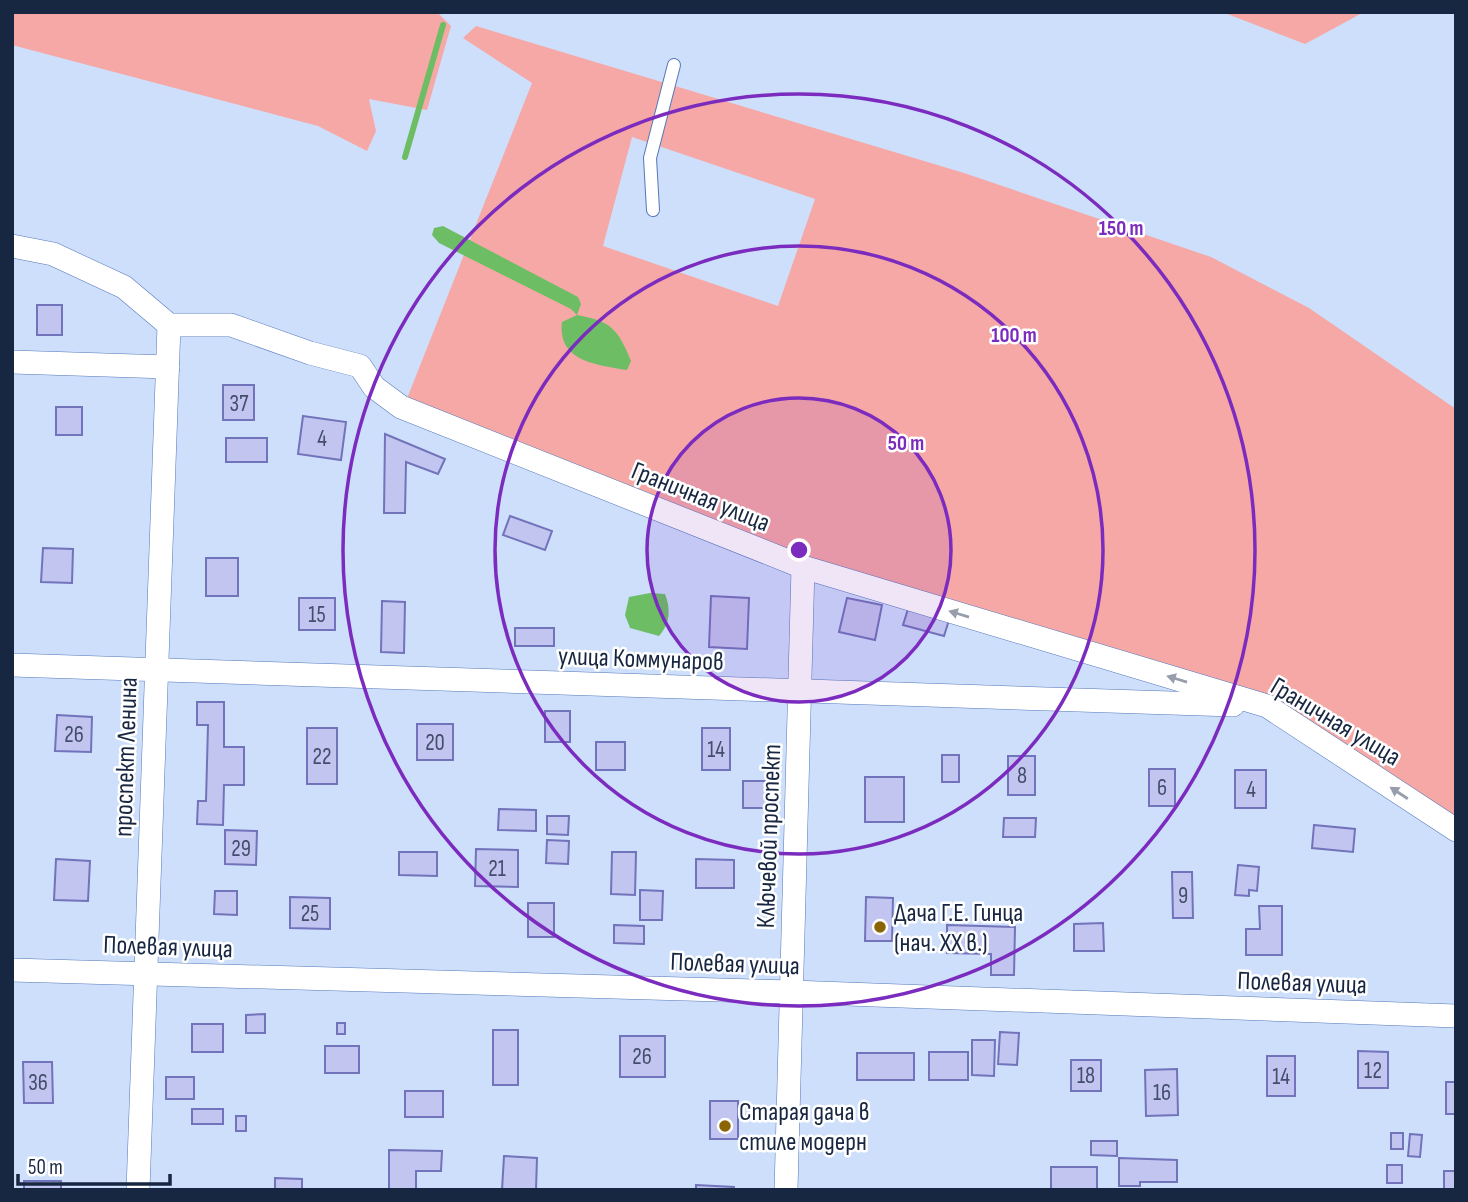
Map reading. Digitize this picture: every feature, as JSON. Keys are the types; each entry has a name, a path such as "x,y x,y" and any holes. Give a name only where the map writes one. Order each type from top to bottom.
{"street":[{"path":"12,246 53,254 124,286 169,326"},
{"name":"Граничная улица","path":"169,326 231,325 310,353 360,366 374,387 401,407 803,567 1267,706 1456,830"},
{"name":"проспект Ленина","path":"138,1190 169,326"},
{"path":"12,362 168,367"},
{"name":"Ключевой проспект","path":"786,1190 803,567"},
{"name":"улица Коммунаров","path":"12,665 1267,706"},
{"name":"Полевая улица","path":"12,970 792,992 1456,1016"}],"lane":[{"path":"653,210 650,158 674,65"}],"shaded area":[{"path":"12,12 432,12 439,14 451,26 427,110 369,99 376,131 367,151 318,126 12,45"},
{"path":"1222,12 1364,12 1305,44"},
{"path":"476,26 964,173 1211,257 1309,308 1456,409 1456,823 1269,700 806,557 406,401 532,83 463,38","holes":["632,137 815,199 778,306 603,246"]},
{"path":"443,226 578,297 581,304 577,315 571,309 439,243 432,235 434,228"},
{"path":"577,315 598,320 612,328 622,341 631,361 627,370 592,363 572,353 562,335 562,322"},
{"path":"650,593 665,594 668,605 667,621 659,636 630,628 625,615 629,597"}],"building":[{"path":"37,305 62,305 62,335 37,335"},
{"path":"223,385 254,385 254,420 223,420"},
{"path":"56,407 82,407 82,435 56,435"},
{"path":"303,416 346,422 341,460 298,454"},
{"path":"385,434 445,459 438,474 406,462 405,513 384,513"},
{"path":"226,438 267,438 267,462 226,462"},
{"path":"510,516 552,531 545,550 503,535"},
{"path":"43,548 73,549 72,583 41,582"},
{"path":"206,558 238,558 238,596 206,596"},
{"path":"711,596 749,598 747,649 709,647"},
{"path":"299,598 335,598 335,630 299,630"},
{"path":"847,598 882,605 875,640 839,632"},
{"path":"382,601 405,602 404,653 381,652"},
{"path":"908,609 949,620 944,636 903,625"},
{"path":"515,628 554,628 554,646 515,646"},
{"path":"197,702 224,702 224,747 244,747 244,785 224,785 223,825 197,824 198,801 206,801 208,725 197,725"},
{"path":"545,711 570,711 570,742 545,742"},
{"path":"57,715 92,717 91,752 55,751"},
{"path":"417,724 453,724 453,760 417,760"},
{"path":"307,728 337,728 337,784 307,784"},
{"path":"702,728 730,728 730,770 702,770"},
{"path":"596,742 625,742 625,770 596,770"},
{"path":"942,755 959,755 959,782 942,782"},
{"path":"1008,756 1035,756 1035,795 1008,795"},
{"path":"1149,769 1175,769 1175,806 1149,806"},
{"path":"1235,770 1266,770 1266,808 1235,808"},
{"path":"865,777 904,777 904,822 865,822"},
{"path":"743,781 767,781 767,808 743,808"},
{"path":"499,809 536,810 536,831 498,830"},
{"path":"547,816 569,816 568,835 547,834"},
{"path":"1004,818 1036,818 1035,837 1003,837"},
{"path":"1314,825 1355,829 1353,852 1312,848"},
{"path":"225,830 257,831 256,865 225,864"},
{"path":"547,840 569,841 568,864 546,863"},
{"path":"476,849 518,850 518,887 475,886"},
{"path":"399,852 437,852 437,876 399,875"},
{"path":"612,852 636,852 635,895 611,894"},
{"path":"56,859 90,861 88,901 54,900"},
{"path":"696,859 734,860 734,888 696,888"},
{"path":"1238,865 1259,867 1257,891 1249,890 1249,896 1235,895"},
{"path":"1172,872 1192,872 1193,918 1173,918"},
{"path":"640,890 663,891 662,920 640,920"},
{"path":"215,891 237,891 237,915 214,914"},
{"path":"290,897 330,898 330,929 290,928"},
{"path":"866,897 893,898 892,941 865,941"},
{"path":"528,903 554,903 554,937 528,937"},
{"path":"1259,906 1282,906 1282,955 1246,955 1246,929 1260,929"},
{"path":"1103,923 1104,951 1074,951 1074,924"},
{"path":"614,925 644,926 644,944 614,943"},
{"path":"947,925 1015,927 1014,975 991,975 991,954 947,953"},
{"path":"265,1014 265,1033 246,1033 246,1015"},
{"path":"337,1023 345,1023 345,1034 337,1034"},
{"path":"192,1024 223,1024 223,1052 192,1052"},
{"path":"493,1030 518,1030 518,1085 493,1085"},
{"path":"1000,1032 1019,1033 1017,1065 998,1064"},
{"path":"620,1036 665,1036 665,1077 620,1077"},
{"path":"972,1040 995,1040 994,1076 972,1075"},
{"path":"325,1046 359,1046 359,1073 325,1073"},
{"path":"1358,1051 1388,1052 1388,1088 1358,1088"},
{"path":"929,1052 968,1052 968,1080 929,1080"},
{"path":"857,1053 914,1053 914,1080 857,1080"},
{"path":"1267,1056 1295,1056 1295,1096 1267,1096"},
{"path":"1071,1060 1101,1060 1101,1091 1071,1091"},
{"path":"23,1062 52,1062 53,1103 24,1103"},
{"path":"1177,1069 1178,1115 1146,1116 1145,1070"},
{"path":"166,1077 194,1077 194,1099 166,1099"},
{"path":"1446,1082 1456,1082 1456,1114 1446,1114"},
{"path":"405,1091 443,1091 443,1117 405,1117"},
{"path":"710,1101 738,1101 738,1139 710,1139"},
{"path":"192,1109 223,1109 223,1124 192,1124"},
{"path":"236,1116 246,1116 246,1131 236,1131"},
{"path":"1391,1133 1403,1133 1403,1149 1391,1149"},
{"path":"1410,1134 1422,1135 1420,1157 1408,1156"},
{"path":"1091,1141 1117,1141 1117,1156 1091,1155"},
{"path":"389,1150 442,1151 441,1171 416,1171 416,1190 389,1190"},
{"path":"504,1156 537,1158 536,1190 502,1190"},
{"path":"1119,1158 1177,1160 1177,1182 1140,1182 1140,1186 1119,1186"},
{"path":"1387,1165 1402,1165 1402,1183 1387,1183"},
{"path":"1051,1167 1097,1167 1097,1190 1051,1190"},
{"path":"1444,1171 1456,1171 1456,1190 1444,1190"},
{"path":"275,1178 302,1179 302,1190 275,1190"},
{"path":"24,1181 61,1181 61,1190 24,1190"},
{"path":"696,1185 734,1187 734,1190 696,1190"}],"waterway":[{"path":"405,157 443,25"}],"place":[{"name":"Дача Г.Е. Гинца (нач. XX в.)","path":"880,927"},
{"name":"Старая дача в стиле модерн","path":"725,1126"}]}
